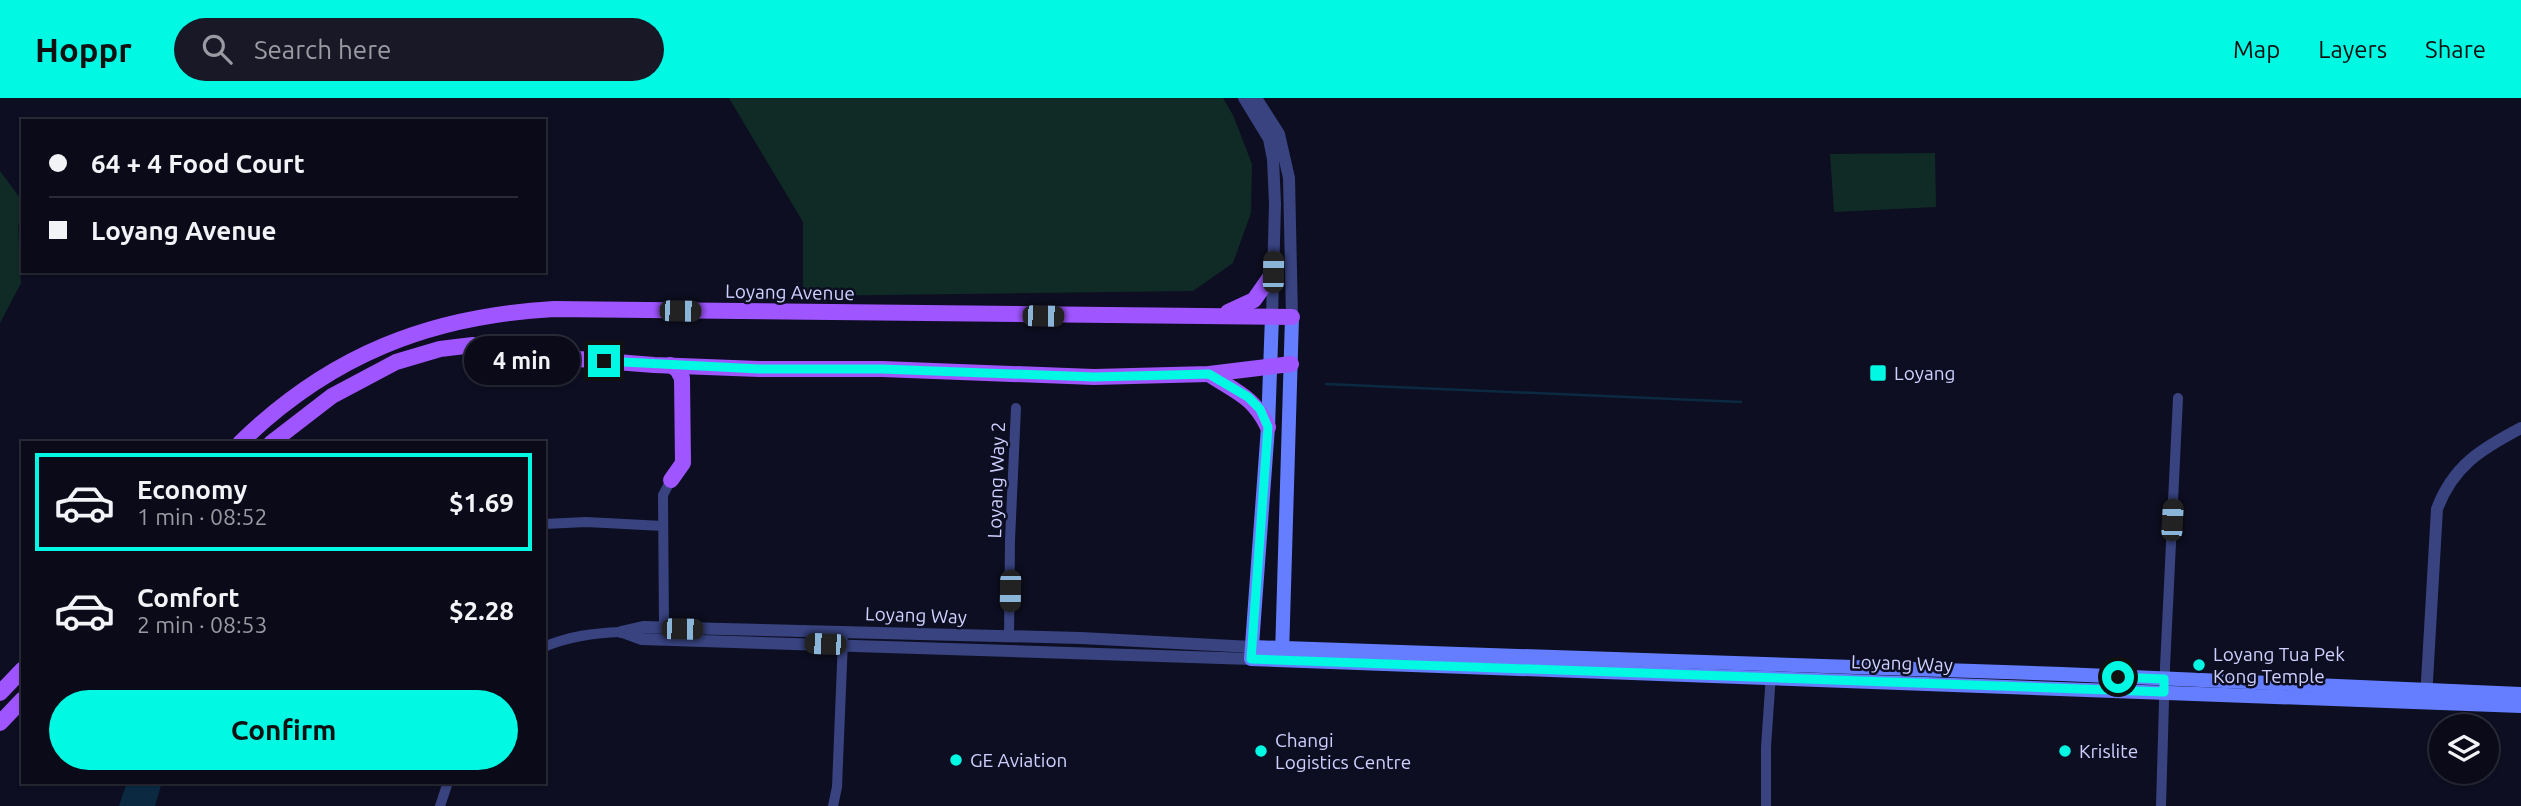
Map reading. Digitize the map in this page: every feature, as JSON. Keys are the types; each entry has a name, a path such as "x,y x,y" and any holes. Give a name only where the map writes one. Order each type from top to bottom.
{"main road":[{"path":"1219,315 1254,300 1273,272"},
{"name":"Loyang Avenue","path":"242,441 274,410 308,386 367,353 428,328 496,314 554,309 1292,317"},
{"path":"1252,653 1268,427 1272,316"},
{"path":"1282,654 1292,317"},
{"path":"274,441 332,396 396,362 440,349 473,345 528,355 670,365 1094,377 1209,374 1291,364"},
{"path":"670,365 677,369 682,377 683,463 671,480"},
{"path":"1209,374 1248,397 1260,409 1268,427"},
{"name":"Loyang Way","path":"1252,653 2164,685 2426,696 2521,706"},
{"path":"0,693 21,671"},
{"name":"Loyang Way","path":"2164,685 2401,688 2426,696 2521,694"},
{"path":"0,723 21,701"}],"street":[{"path":"1244,98 1269,139 1273,159 1272,316"},
{"path":"1256,98 1279,134 1289,178 1292,317"},
{"path":"2161,806 2178,398"},
{"name":"Loyang Way 2","path":"1009,637 1016,408"},
{"path":"2426,696 2435,528 2437,509 2443,492 2474,455 2521,428"},
{"path":"2435,528 2444,514 2449,496 2463,474 2477,460 2521,434"},
{"path":"649,639 664,628 663,495 671,480"},
{"path":"546,524 586,522 663,526"},
{"name":"Loyang Way","path":"546,646 593,633 621,632 643,627 1017,651 1252,653"},
{"path":"664,628 676,639"},
{"name":"Loyang Way","path":"621,632 649,639 1009,637 1252,653"},
{"path":"1009,637 1010,643 1017,651"},
{"path":"833,806 837,787 843,639"},
{"path":"2401,688 2416,680 2427,663"},
{"path":"1766,806 1766,747 1771,671"},
{"path":"440,806 447,784"}],"green space":[{"path":"729,98 1223,98 1233,115 1252,164 1251,213 1233,263 1193,291 803,296 803,222"},
{"path":"1935,153 1936,207 1834,212 1830,154"},
{"path":"0,171 21,199 21,229 18,224 21,283 0,323"}],"water":[{"path":"126,784 161,784 155,806 119,806"}],"waterway":[{"path":"1326,384 1741,402"}],"place":[{"name":"Loyang","path":"1878,373"},
{"name":"Loyang Tua Pek Kong Temple","path":"2199,665"},
{"name":"Changi Logistics Centre","path":"1261,751"},
{"name":"Krislite","path":"2065,751"},
{"name":"GE Aviation","path":"956,760"}],"route":[{"path":"604,361 759,369 882,369 1094,377 1209,374 1248,397 1260,409 1268,427 1251,659 2164,692 2164,679 2118,677"}]}
